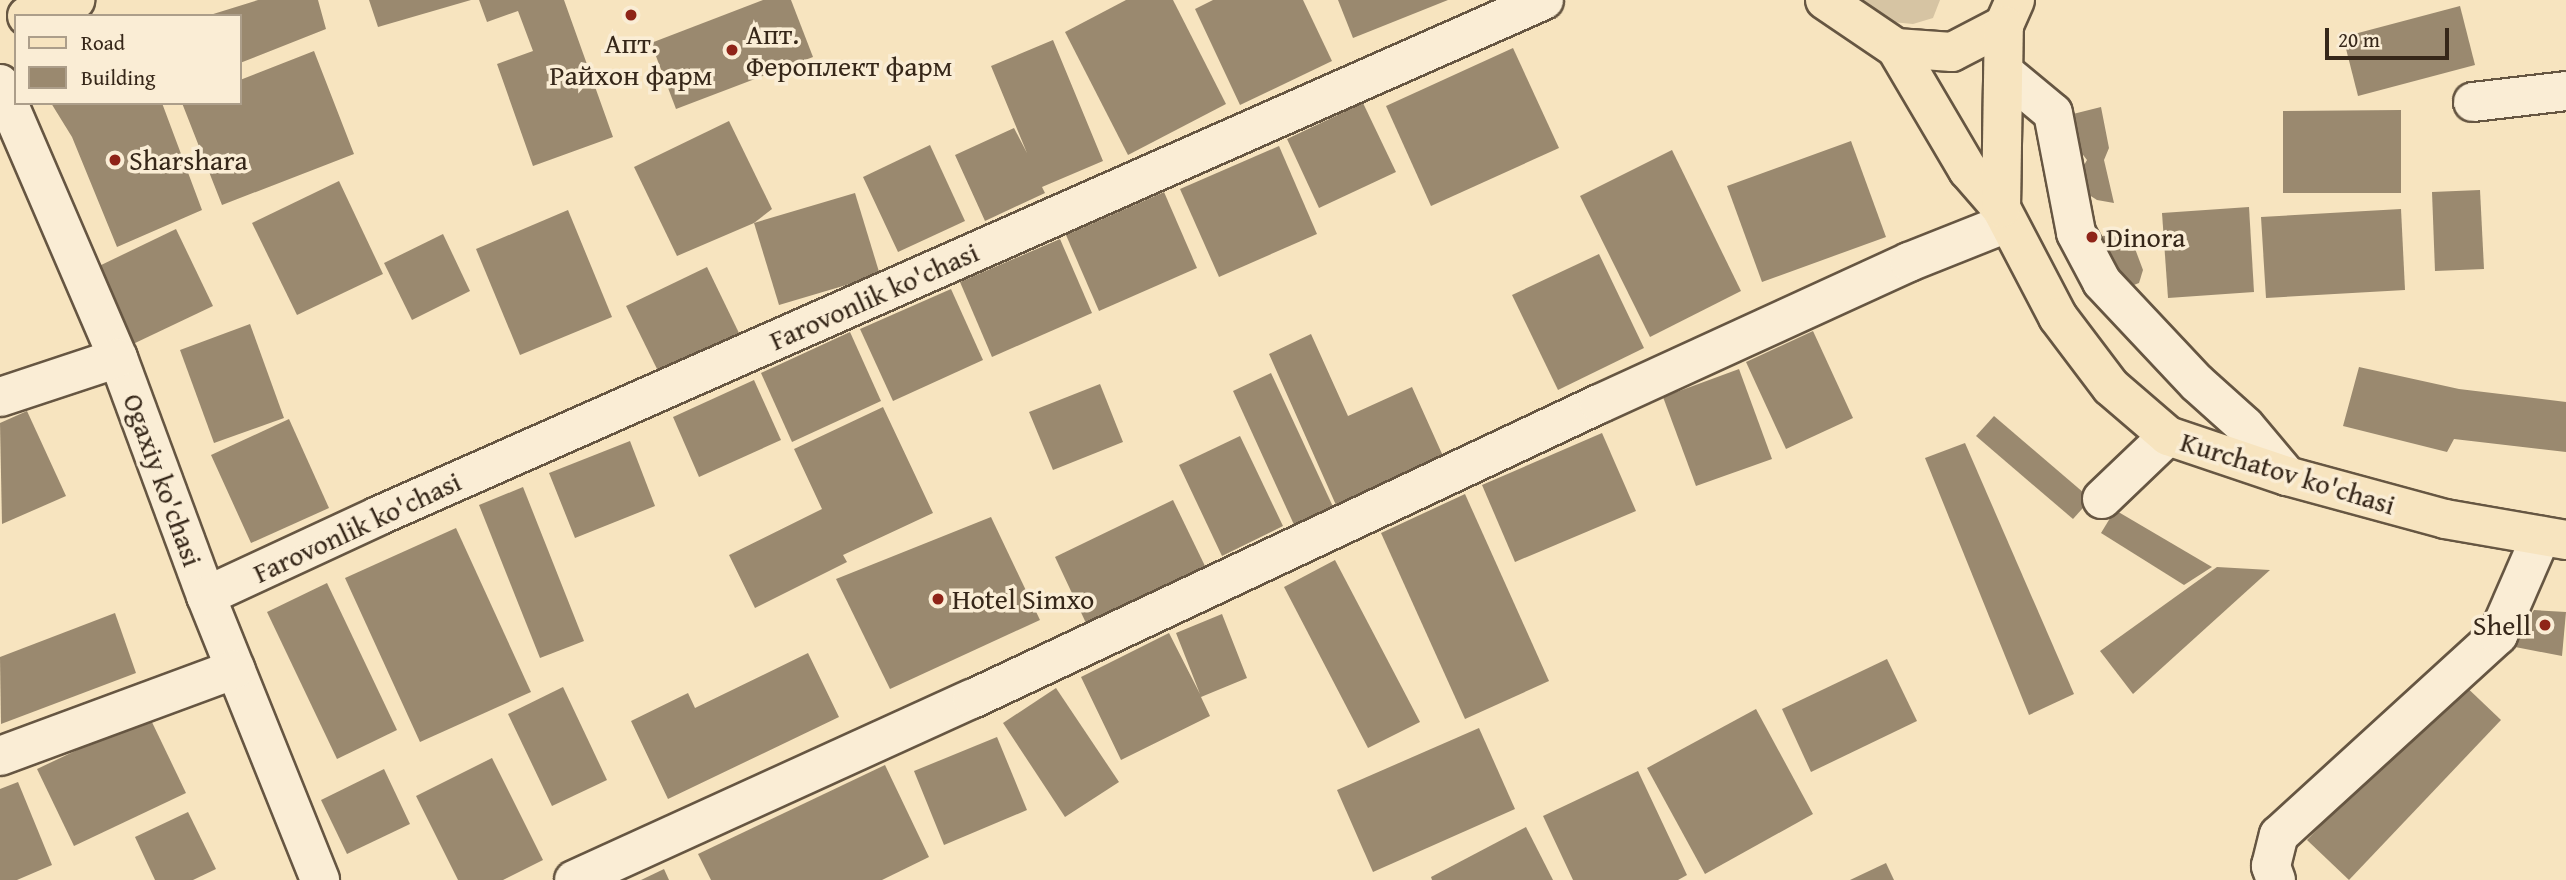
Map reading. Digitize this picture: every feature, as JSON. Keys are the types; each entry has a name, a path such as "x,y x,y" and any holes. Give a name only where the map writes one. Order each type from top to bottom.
{"main road":[{"path":"33,14 75,0"},
{"path":"1825,0 1896,48 1952,52 2010,12"},
{"path":"2004,216 2006,73 2010,12"},
{"name":"Kurchatov ko'chasi","path":"1896,48 1968,170 2004,216 2057,317 2111,387 2168,436 2287,477 2445,519 2554,538"}],"street":[{"name":"Farovonlik ko'chasi","path":"206,596 377,516 1544,0"},
{"path":"2006,73 2053,113 2076,233 2102,282 2197,383 2245,426 2287,477"},
{"name":"Ogaxiy ko'chasi","path":"0,83 118,358 206,596 320,880"},
{"path":"2473,102 2566,91"},
{"path":"574,880 972,699 2004,216"},
{"path":"0,397 118,358"},
{"path":"2102,499 2168,436"},
{"path":"2276,880 2271,866 2279,835 2498,635 2554,538"},
{"path":"0,756 235,669"}],"shaded area":[{"path":"1861,0 1940,0 1933,18 1913,24 1892,22"}],"building":[{"path":"258,0 318,0 326,29 242,62 242,14 213,14"},
{"path":"369,0 471,0 378,27"},
{"path":"479,0 564,0 613,137 533,166 497,64 533,51 518,11 487,22"},
{"name":"Апт. Фероплект фарм","path":"763,0 791,0 813,57 676,109 651,43"},
{"path":"1126,0 1173,0 1226,104 1128,155 1065,32"},
{"path":"1213,0 1303,0 1332,61 1240,105 1195,9"},
{"path":"1338,0 1448,0 1353,38"},
{"path":"2460,6 2475,65 2358,96 2343,37"},
{"path":"1053,40 1103,161 1042,187 1045,193 985,221 955,155 1014,128 1027,153 991,66"},
{"path":"1513,48 1559,148 1431,206 1386,106"},
{"path":"314,51 354,154 222,205 183,105 242,105 242,79"},
{"path":"1363,103 1396,172 1319,208 1287,139"},
{"path":"52,105 163,105 202,210 117,247 72,137"},
{"path":"2101,107 2109,148 2104,160 2114,203 2097,200 2083,191 2079,174 2087,160 2077,147 2073,114"},
{"path":"2401,110 2401,193 2283,193 2283,111"},
{"path":"729,121 772,209 754,223 677,256 634,167"},
{"path":"1851,141 1886,237 1762,282 1727,186"},
{"path":"930,145 965,221 898,252 863,177"},
{"path":"1279,146 1317,234 1219,277 1180,189"},
{"path":"1672,150 1741,291 1650,337 1580,196"},
{"path":"339,181 383,274 297,315 252,223"},
{"path":"2480,190 2484,269 2435,271 2432,192"},
{"path":"1164,192 1197,268 1099,311 1066,235"},
{"path":"855,193 880,275 779,305 754,223"},
{"path":"2249,207 2254,292 2168,298 2162,213"},
{"path":"2401,209 2405,290 2266,298 2261,217"},
{"path":"568,210 612,317 520,355 476,249"},
{"path":"176,229 213,306 133,344 97,267"},
{"path":"2120,230 2131,238 2143,270 2139,283 2121,290 2097,251 2100,237"},
{"path":"443,234 470,291 412,320 384,263"},
{"path":"1060,239 1092,313 992,357 960,282"},
{"path":"1599,254 1644,348 1558,390 1512,295"},
{"path":"707,267 739,333 659,373 626,306"},
{"path":"951,289 983,360 893,401 860,329"},
{"path":"250,324 284,418 214,443 180,350"},
{"path":"1813,331 1853,418 1786,449 1746,362"},
{"path":"850,332 881,401 792,442 761,373"},
{"path":"1311,334 1348,416 1412,387 1443,456 1336,505 1269,354"},
{"path":"2359,367 2459,389 2566,402 2566,452 2454,439 2447,452 2343,426"},
{"path":"1739,369 1772,459 1696,486 1663,397"},
{"path":"1271,373 1335,511 1296,529 1233,391"},
{"path":"754,380 781,440 699,477 673,417"},
{"path":"1100,384 1123,442 1053,470 1029,412"},
{"path":"883,407 933,513 843,555 847,562 755,608 729,555 822,509 794,449"},
{"path":"27,411 66,496 2,524 0,423"},
{"path":"1994,416 2091,499 2073,519 1976,436"},
{"path":"289,419 329,508 251,543 211,455"},
{"path":"1602,433 1636,511 1515,562 1482,485"},
{"path":"1240,436 1283,526 1222,556 1179,465"},
{"path":"630,441 655,506 575,538 549,473"},
{"path":"1965,443 2074,694 2029,715 1925,458"},
{"path":"523,487 584,641 540,658 479,505"},
{"path":"1465,494 1549,681 1465,719 1381,533"},
{"path":"1173,500 1205,566 1086,623 1055,557"},
{"path":"2115,510 2212,567 2184,585 2101,533"},
{"name":"Hotel Simxo","path":"991,517 1040,620 890,689 836,579"},
{"path":"456,528 531,692 420,742 345,578"},
{"path":"1335,560 1420,722 1368,748 1284,587"},
{"path":"2217,567 2270,570 2133,694 2100,651"},
{"path":"327,583 397,730 337,759 267,612"},
{"name":"Shell","path":"2534,610 2566,612 2562,656 2510,646"},
{"path":"115,613 136,673 1,724 0,657"},
{"path":"1222,614 1247,678 1201,697 1210,716 1121,760 1081,677 1169,633 1200,694 1176,633"},
{"path":"808,653 839,717 668,799 631,721 688,693 695,708"},
{"path":"1887,659 1917,721 1811,772 1782,709"},
{"path":"2459,680 2501,720 2349,880 2307,840"},
{"path":"563,687 607,780 552,806 508,714"},
{"path":"1056,688 1119,782 1065,817 1003,723"},
{"path":"1756,709 1813,814 1705,874 1647,768"},
{"path":"149,716 186,793 74,846 37,769"},
{"path":"1479,728 1515,809 1373,872 1337,790"},
{"path":"997,737 1027,810 944,845 914,771"},
{"path":"492,758 543,860 503,880 458,880 416,796"},
{"path":"885,765 929,857 882,880 711,880 698,854"},
{"path":"384,769 410,824 347,854 321,800"},
{"path":"1638,771 1687,875 1678,880 1573,880 1543,816"},
{"path":"18,782 52,865 17,880 0,880 0,789"},
{"path":"188,812 216,869 193,880 155,880 135,837"},
{"path":"1526,827 1553,880 1432,880 1431,877"},
{"path":"1886,863 1894,880 1850,880"},
{"path":"664,869 669,880 641,880"}],"place":[{"name":"Апт. Райхон фарм","path":"631,15"},
{"name":"Апт. Фероплект фарм","path":"732,50"},
{"name":"Sharshara","path":"115,160"},
{"name":"Dinora","path":"2092,237"},
{"name":"Hotel Simxo","path":"938,599"},
{"name":"Shell","path":"2545,625"}]}
